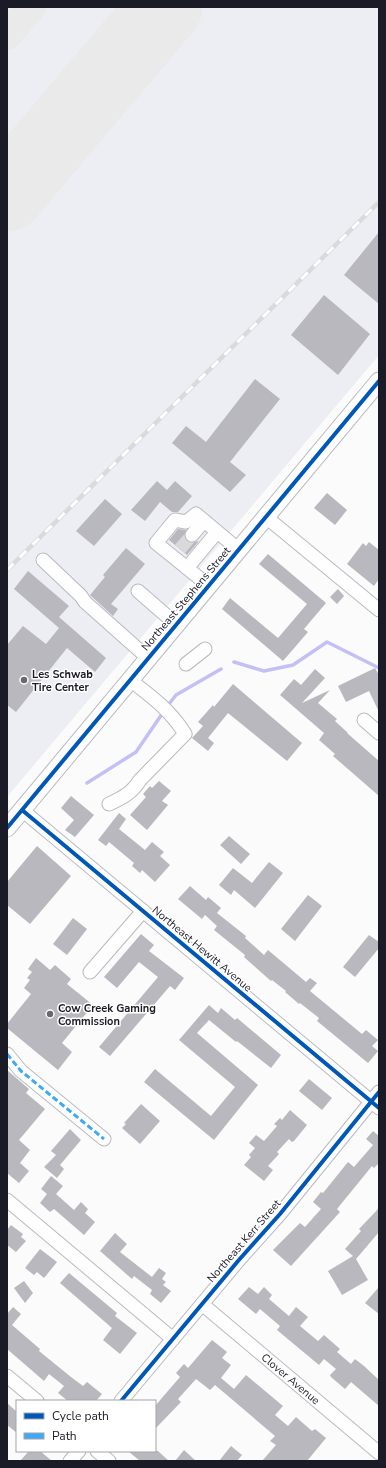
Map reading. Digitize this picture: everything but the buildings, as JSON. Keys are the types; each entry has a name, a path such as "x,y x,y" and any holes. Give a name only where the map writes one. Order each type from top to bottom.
{"main road":[{"name":"Northeast Stephens Street","path":"7,828 379,381"}],"street":[{"path":"208,586 187,568 177,553 156,543 175,520 186,522 196,514 239,550"},
{"path":"266,517 379,610"},
{"path":"192,535 204,521"},
{"path":"187,568 217,532"},
{"path":"43,560 81,596 85,602 148,658"},
{"path":"138,591 176,624"},
{"path":"186,664 205,649"},
{"path":"109,804 125,796 135,788 140,780 185,734 165,708 130,680"},
{"path":"364,720 379,733"},
{"name":"Northeast Hewitt Avenue","path":"22,810 376,1101"},
{"path":"90,972 143,911"},
{"path":"7,1054 22,1071 104,1139"},
{"name":"Northeast Kerr Street","path":"122,1400 376,1101"},
{"path":"7,1200 173,1339"},
{"name":"Clover Avenue","path":"202,1304 379,1453"},
{"path":"7,1376 36,1400"},
{"path":"70,1461 77,1452"},
{"path":"98,1452 109,1461"}],"shaded area":[{"path":"7,7 379,7 379,202 341,240 379,203 379,355 7,797"}],"waterway":[{"path":"234,662 264,671 293,665 327,642 379,668"},
{"path":"169,704 176,695 221,669"},
{"path":"87,783 136,752 162,714"}],"taxiway":[{"path":"7,35 31,7"}],"runway":[{"path":"7,194 165,7"}],"tunnel":[{"path":"180,549 192,535"}],"railway":[{"path":"7,570 379,202"}],"marked path":[{"path":"7,1054 21,1071 104,1139"}],"cycle path":[{"path":"7,828 379,381"},
{"path":"22,810 379,1108"},
{"path":"122,1400 238,1261 280,1214 379,1092"}],"place":[{"name":"Les Schwab Tire Center","path":"24,680"},
{"name":"Cow Creek Gaming Commission","path":"50,1014"}]}
